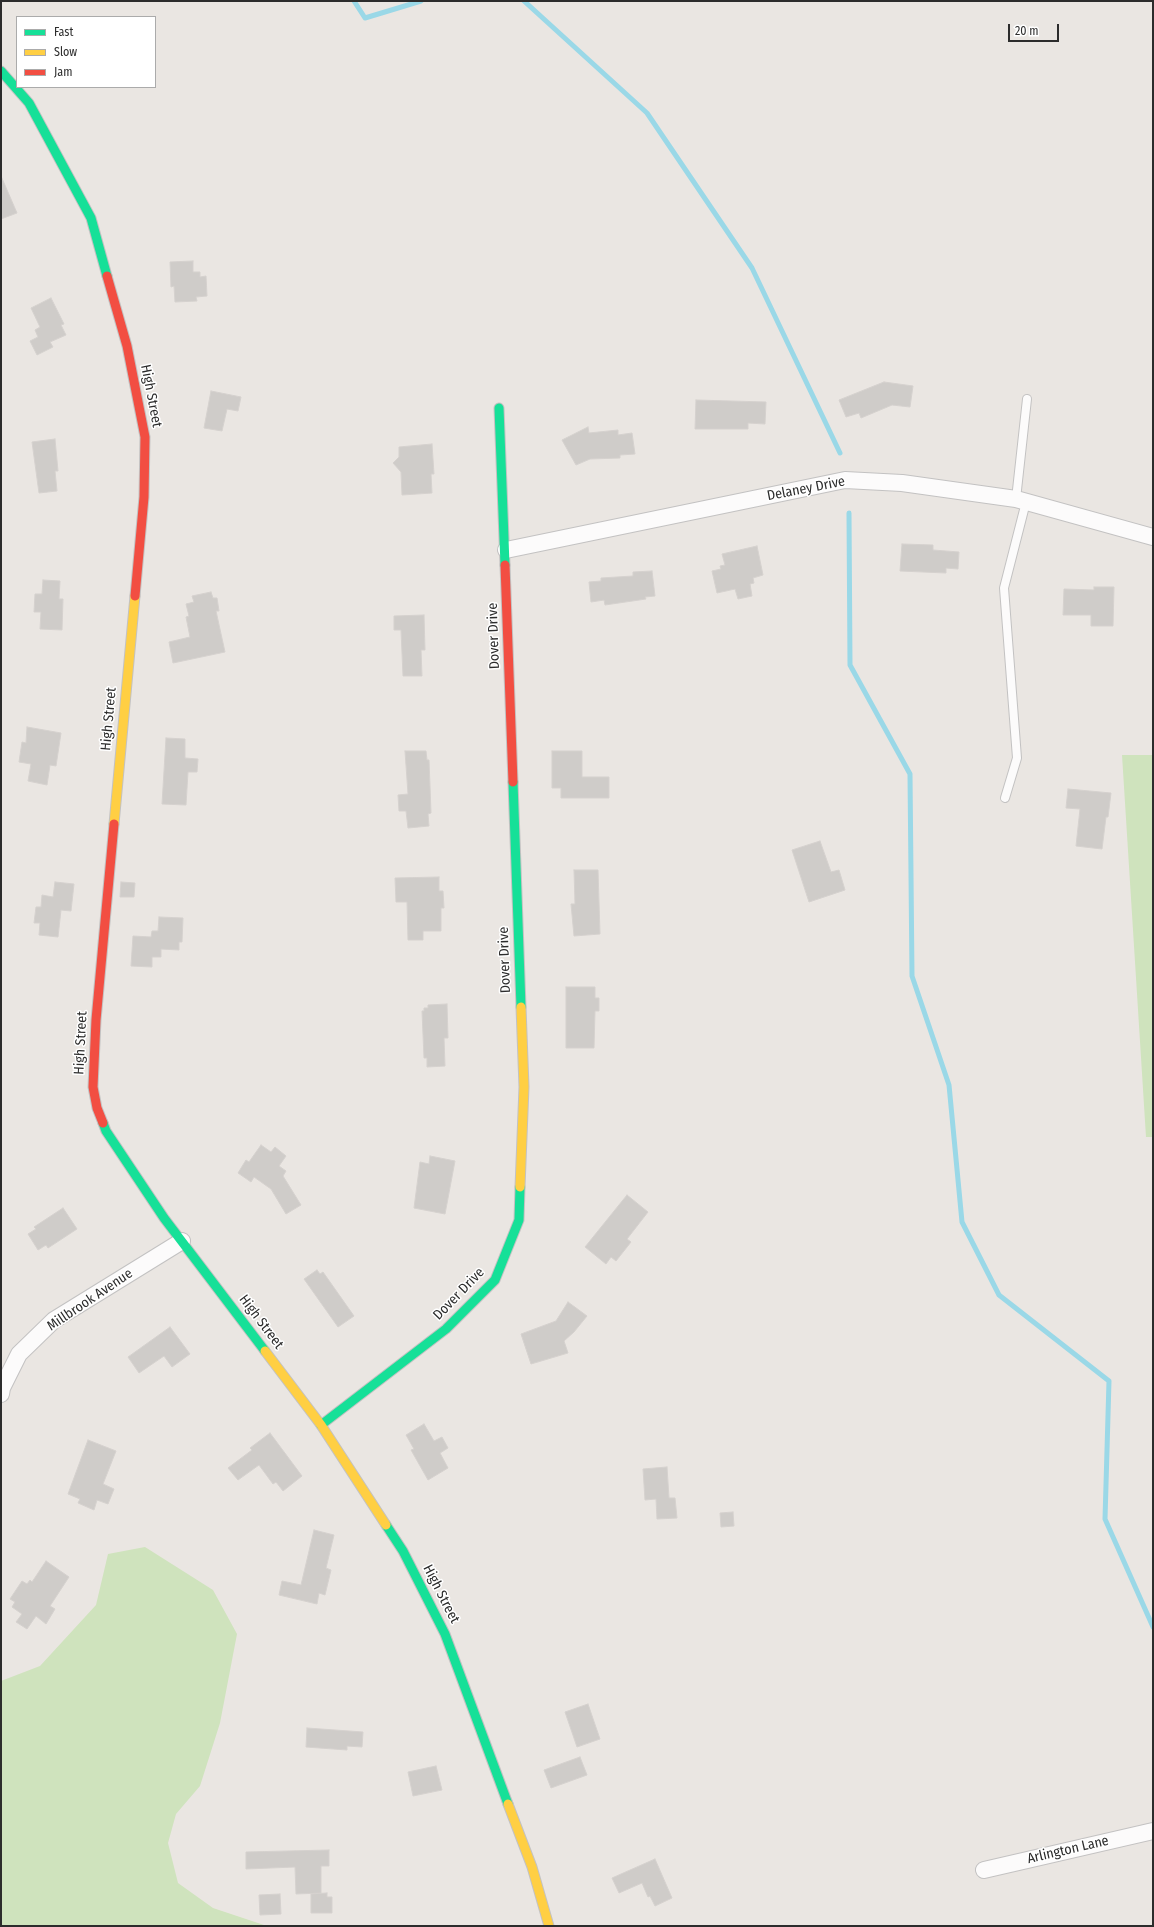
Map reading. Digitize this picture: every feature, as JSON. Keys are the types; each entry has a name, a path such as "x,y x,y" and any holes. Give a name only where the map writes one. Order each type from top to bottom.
{"street":[{"name":"High Street","path":"1,71 16,88"},
{"name":"High Street","path":"16,88 29,102 91,218 127,346 145,437 144,497 96,1020 93,1088 97,1108 106,1131 182,1241 321,1425 403,1551 445,1634 532,1867 549,1926"},
{"name":"Dover Drive","path":"321,1425 446,1329 495,1280 519,1220 524,1087 506,550 499,408"},
{"name":"Delaney Drive","path":"506,550 845,480 902,483 1021,501 1153,537"},
{"name":"Millbrook Avenue","path":"1,1394 2,1388 19,1354 54,1320 182,1241"},
{"name":"Arlington Lane","path":"984,1870 1153,1831"}],"lane":[{"path":"1005,798 1017,758 1004,588 1021,501 1027,399"}],"green space":[{"path":"1122,755 1153,755 1153,1137 1146,1137"},
{"path":"145,1547 213,1590 237,1634 220,1723 200,1786 176,1814 168,1843 178,1883 213,1908 267,1926 1,1926 1,1681 40,1666 96,1605 108,1554"}],"building":[{"path":"1,176 17,213 1,219"},
{"path":"193,261 193,272 200,272 200,277 206,276 207,296 196,297 197,301 175,302 174,286 171,287 170,262"},
{"path":"51,298 64,324 61,325 66,335 50,342 53,347 37,355 30,341 38,337 35,330 40,327 31,308"},
{"path":"884,382 913,386 910,407 892,405 861,418 859,413 846,417 839,400"},
{"path":"211,391 241,397 238,411 227,409 222,431 204,428"},
{"path":"696,400 766,402 765,424 748,423 748,429 695,429"},
{"path":"588,427 589,433 618,430 618,435 632,433 635,454 620,455 620,458 590,459 576,465 562,440"},
{"path":"55,439 58,471 55,471 57,491 39,493 32,442"},
{"path":"432,444 434,474 431,474 432,493 402,495 401,472 393,463 399,457 399,447"},
{"path":"902,544 933,545 933,550 959,552 958,569 946,568 946,573 900,571"},
{"path":"757,546 763,575 753,578 754,583 750,584 752,596 738,599 735,589 717,593 712,571 721,569 720,566 725,565 722,554"},
{"path":"652,571 655,596 645,597 646,599 605,605 604,600 591,602 589,582 601,581 601,578 633,576 633,572"},
{"path":"43,580 60,581 59,599 63,599 62,630 40,629 41,612 34,612 35,594 42,594"},
{"path":"1094,587 1114,587 1113,626 1091,626 1091,615 1063,615 1064,589 1094,590"},
{"path":"211,592 213,598 217,598 219,611 216,611 225,652 173,663 169,642 190,637 186,617 189,616 186,604 194,602 192,596"},
{"path":"424,615 425,650 421,650 422,676 403,676 401,630 394,630 394,616"},
{"path":"27,727 61,733 56,766 50,765 47,785 28,781 31,764 19,762 22,742 26,743"},
{"path":"166,738 185,739 185,758 198,759 197,772 188,772 186,805 162,804"},
{"path":"405,751 426,751 427,760 429,760 431,813 428,814 429,826 408,828 406,811 399,811 398,795 408,794"},
{"path":"552,751 582,751 582,777 609,777 609,798 561,798 561,788 552,788"},
{"path":"1068,789 1111,793 1102,849 1076,846 1080,809 1066,808"},
{"path":"820,841 831,872 839,870 845,890 809,902 792,850"},
{"path":"574,870 598,870 600,934 574,936 571,904 575,904"},
{"path":"439,877 439,891 443,891 444,908 441,908 441,931 423,931 423,940 408,940 407,902 396,902 395,878"},
{"path":"55,882 74,884 71,911 61,910 58,937 39,935 40,923 34,923 36,907 41,907 42,895 53,897"},
{"path":"121,882 135,883 134,897 120,897"},
{"path":"159,917 183,918 182,942 179,942 179,950 161,949 161,957 152,957 152,967 131,966 133,936 151,937 152,931 158,931"},
{"path":"566,987 595,987 595,998 599,998 599,1011 595,1011 594,1048 566,1048"},
{"path":"447,1004 448,1038 444,1038 445,1066 427,1067 427,1058 424,1058 422,1011 424,1011 424,1008 428,1008 428,1005"},
{"path":"261,1145 271,1152 275,1147 286,1156 279,1166 286,1171 283,1176 301,1205 286,1214 271,1189 254,1177 251,1182 238,1173 246,1160 249,1162"},
{"path":"430,1156 455,1161 445,1214 414,1208 420,1162 429,1164"},
{"path":"627,1195 648,1212 627,1239 631,1242 616,1261 611,1257 606,1264 585,1247"},
{"path":"63,1208 77,1229 48,1248 46,1245 38,1250 28,1234 36,1229 34,1227"},
{"path":"317,1270 320,1274 323,1272 354,1316 338,1327 304,1279"},
{"path":"568,1302 587,1316 574,1332 564,1341 568,1353 531,1364 521,1334 556,1321"},
{"path":"170,1327 190,1354 172,1367 164,1356 139,1373 128,1357"},
{"path":"424,1424 434,1441 442,1437 448,1448 440,1453 448,1468 428,1480 411,1450 414,1449 406,1435"},
{"path":"270,1433 302,1476 283,1491 276,1482 273,1484 259,1465 238,1480 228,1468 252,1450 250,1448"},
{"path":"88,1440 116,1451 103,1484 114,1489 108,1504 97,1500 94,1510 78,1503 80,1499 68,1494"},
{"path":"667,1467 669,1498 675,1498 677,1518 657,1519 656,1499 645,1500 643,1469"},
{"path":"733,1512 734,1526 721,1527 720,1513"},
{"path":"314,1530 334,1535 326,1568 331,1570 325,1595 319,1593 317,1604 279,1595 282,1581 301,1585"},
{"path":"46,1561 69,1577 50,1606 55,1609 46,1624 36,1616 27,1629 16,1622 22,1614 12,1607 15,1602 10,1599 22,1581 27,1584 30,1580 32,1582"},
{"path":"588,1704 600,1739 577,1747 565,1712"},
{"path":"307,1728 363,1732 362,1747 347,1746 347,1750 306,1747"},
{"path":"580,1757 587,1775 551,1788 544,1770"},
{"path":"436,1766 442,1790 413,1796 408,1772"},
{"path":"329,1850 329,1866 321,1866 321,1893 296,1894 295,1867 246,1869 246,1852"},
{"path":"655,1859 672,1898 655,1906 650,1896 648,1897 642,1883 619,1893 612,1878"},
{"path":"327,1893 327,1897 332,1897 332,1913 311,1913 311,1894"},
{"path":"280,1894 281,1914 260,1915 259,1895"}],"waterway":[{"path":"354,1 365,18 421,1"},
{"path":"524,1 647,113 752,268 840,453"},
{"path":"849,513 850,665 910,774 912,976 949,1085 962,1222 999,1295 1109,1381 1105,1519 1153,1627"}],"traffic: fast":[{"path":"1,71 29,103 91,218 107,276"},
{"path":"499,408 505,565"},
{"path":"513,782 521,1007"},
{"path":"103,1123 106,1131 164,1218 265,1351"},
{"path":"321,1425 446,1329 495,1280 519,1220 520,1187"},
{"path":"386,1525 403,1551 445,1634 508,1804"}],"traffic: slow":[{"path":"114,824 135,596"},
{"path":"520,1187 524,1087 521,1007"},
{"path":"265,1351 321,1425 386,1525"},
{"path":"508,1804 532,1867 549,1926"}],"traffic: jam":[{"path":"107,276 127,346 145,437 144,497 135,596"},
{"path":"505,565 513,782"},
{"path":"103,1123 97,1108 93,1087 96,1020 114,824"}]}
